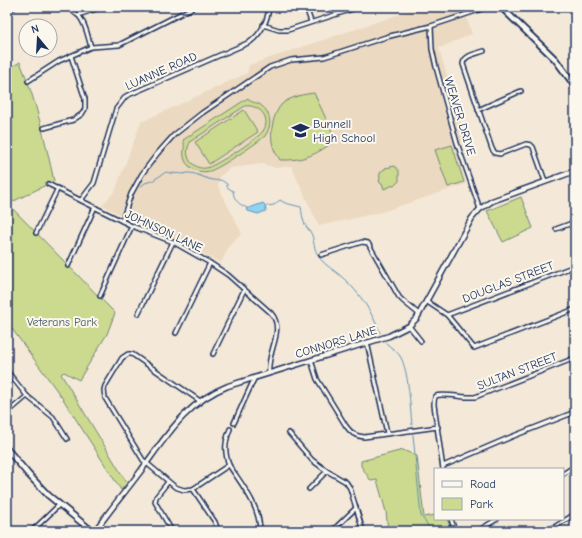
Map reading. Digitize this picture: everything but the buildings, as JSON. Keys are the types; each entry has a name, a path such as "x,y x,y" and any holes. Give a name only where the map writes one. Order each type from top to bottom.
{"main road":[{"path":"501,7 555,59 575,86"},
{"path":"7,449 38,485 59,505 92,531"}],"street":[{"path":"7,10 15,7"},
{"path":"69,7 78,15 84,25 91,47"},
{"path":"78,15 102,7"},
{"path":"28,81 53,64 70,56 91,47 119,45 194,7"},
{"name":"LUANNE ROAD","path":"81,200 94,183 116,109 126,96 250,42 258,34 263,25 269,7"},
{"path":"306,7 311,22"},
{"path":"263,25 283,31 359,7"},
{"path":"122,221 131,194 142,174 157,154 174,136 202,113 270,67 291,60 324,57 380,39 431,26 488,7"},
{"name":"WEAVER DRIVE","path":"431,26 432,49 436,67 457,143 480,209"},
{"path":"484,51 466,58 463,63 493,152 500,154 526,144 531,145 545,182"},
{"path":"44,128 73,120 82,114 85,109 85,99 70,56"},
{"path":"478,110 521,91"},
{"name":"CONNORS LANE","path":"95,531 180,419 200,401 224,388 396,333 409,326 419,314 463,233 472,218 480,209 492,201 575,171"},
{"name":"JOHNSON LANE","path":"48,184 132,226 172,242 210,263 228,275 271,313 277,323 276,334 268,361 270,373"},
{"path":"36,233 58,188"},
{"path":"68,266 95,207"},
{"path":"556,230 575,222"},
{"path":"100,296 132,226"},
{"path":"138,314 172,242"},
{"path":"321,255 362,242 368,243 399,297 403,302 419,314"},
{"path":"176,333 210,263"},
{"name":"DOUGLAS STREET","path":"447,315 575,266"},
{"path":"213,354 244,290"},
{"path":"426,301 447,315 474,348 575,309"},
{"path":"409,326 421,341"},
{"path":"368,342 387,434"},
{"path":"200,401 132,354 128,354 122,358 105,386 104,394 146,464 168,482 180,489 193,489 229,465"},
{"name":"SULTAN STREET","path":"438,427 434,401 436,396 441,395 465,398 477,396 575,358"},
{"path":"311,360 317,379 351,433 364,437 438,427 443,468 511,437 575,412"},
{"path":"7,371 27,396 53,417 68,439"},
{"path":"234,423 248,396 255,377"},
{"path":"7,413 27,396"},
{"path":"230,429 225,446 229,465 256,510 259,519 260,531"},
{"path":"289,433 309,456 326,471 346,482 350,488 363,531"},
{"path":"564,473 575,466"},
{"path":"309,490 326,471"},
{"path":"168,482 156,498 155,502 172,531"},
{"path":"193,489 215,522 218,531"},
{"path":"32,531 59,505"},
{"path":"332,531 356,508"},
{"path":"548,531 575,514"},
{"path":"451,520 455,531"},
{"path":"478,531 495,520"}],"shaded area":[{"name":"Bunnell High School","path":"421,7 463,7 472,34 439,48 466,140 454,145 466,184 382,212 319,226 291,166 276,168 262,164 231,168 220,176 218,186 242,234 230,244 221,263 153,228 127,218 102,205 115,191 141,122 247,73 249,65"}],"green space":[{"name":"Veterans Park","path":"20,62 26,76 44,135 54,181 8,204 115,313 107,334 79,380 64,372 61,374 127,483 121,490 63,399 7,322 7,70"},
{"path":"314,93 336,140 310,156 297,159 280,160 274,150 271,136 276,113 282,104 289,99"},
{"path":"248,98 252,102 263,107 270,118 268,132 265,136 221,166 210,171 199,171 189,166 184,159 183,140","holes":["245,106 255,107 263,113 265,117 265,126 260,135 236,152 218,163 206,168 197,167 190,161 188,148 191,141"]},
{"path":"244,110 258,132 209,164 195,142"},
{"path":"452,145 464,182 448,187 435,150"},
{"path":"395,166 399,171 399,181 396,184 384,189 379,180 380,173 385,168"},
{"path":"521,197 533,228 503,242 487,211"},
{"path":"403,450 417,456 424,517 434,515 434,520 447,520 452,531 388,531 386,512 377,480 371,481 361,466 361,461"}],"water":[{"path":"263,203 266,211 258,214 246,209"}],"waterway":[{"path":"140,187 166,172 183,174 192,173 211,180 221,180 233,191 237,202 247,208"},
{"path":"266,206 274,205 280,200 285,203 301,207 305,224 312,235 320,259 340,275 360,296 369,310 380,333"},
{"path":"386,343 399,354 403,363 409,389 412,425"},
{"path":"413,435 421,516 432,531"}],"place":[{"name":"Bunnell High School","path":"300,131"}]}
